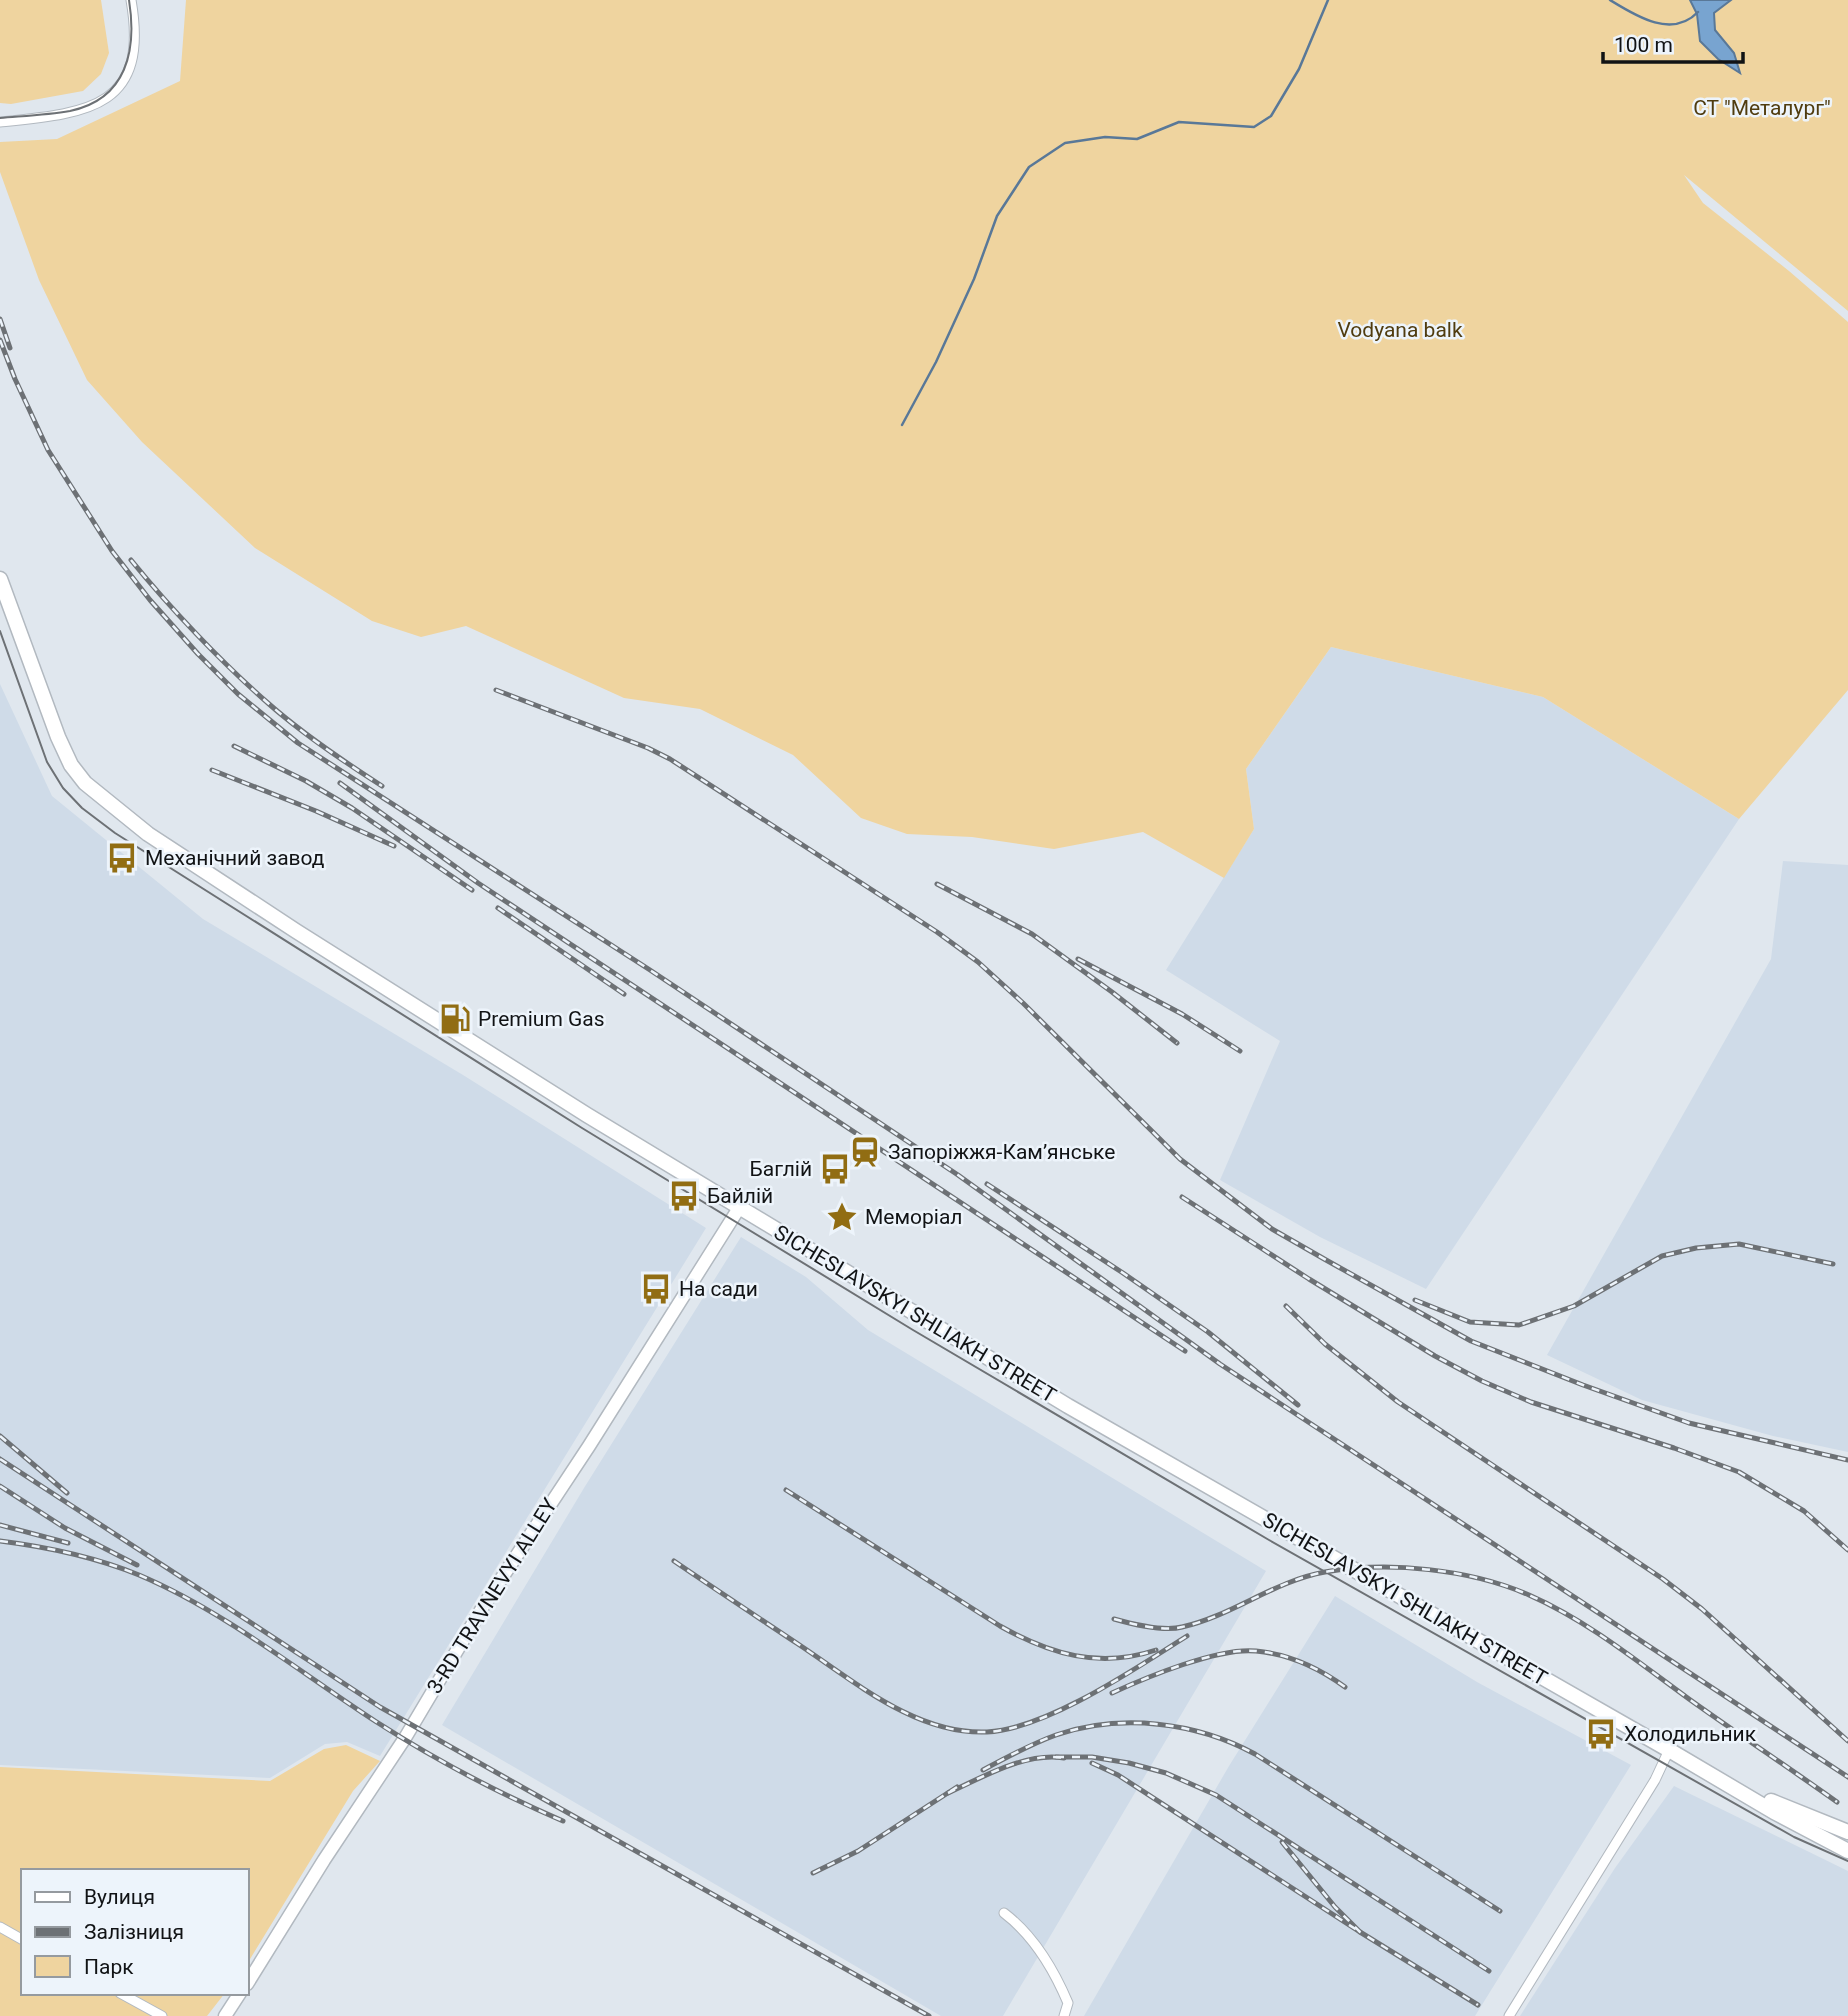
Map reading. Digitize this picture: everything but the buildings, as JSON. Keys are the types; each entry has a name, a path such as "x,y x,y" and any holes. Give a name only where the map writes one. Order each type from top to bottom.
{"main road":[{"name":"SICHESLAVSKYI SHLIAKH STREET","path":"0,579 58,737 78,775 148,834 504,1064 1068,1406 1670,1750 1773,1812 1848,1851"},
{"name":"3-RD TRAVNEVYI ALLEY","path":"248,1982 404,1738 484,1605 589,1446 739,1208"},
{"name":"SICHESLAVSKYI SHLIAKH STREET","path":"1670,1750 1779,1805 1848,1832"},
{"path":"225,2016 239,1995"}],"street":[{"path":"0,122 76,112 110,96 130,70 135,53 136,27 131,0"},
{"path":"1509,2016 1655,1780 1670,1750"},
{"path":"1004,1913 1040,1952 1060,1984 1068,2003 1065,2016"},
{"path":"0,1927 21,1939"},
{"path":"124,1995 162,2016"}],"shaded area":[{"path":"1331,647 1543,697 1739,819 1426,1289 1320,1237 1220,1180 1280,1041 1166,970 1254,829 1246,769"},
{"path":"0,684 52,796 203,919 463,1075 706,1228 380,1756 347,1742 325,1744 270,1778 0,1765"},
{"path":"1783,861 1848,865 1848,1452 1773,1436 1642,1400 1547,1355 1771,959"},
{"path":"741,1237 806,1277 868,1330 1266,1571 1003,2016 941,2016 442,1725 584,1488"},
{"path":"1335,1596 1477,1682 1631,1765 1475,2016 1084,2016 1229,1766"},
{"path":"1674,1786 1848,1871 1848,2016 1520,2016 1615,1868"}],"green space":[{"path":"0,0 101,0 109,53 101,74 83,91 11,104 0,103"},
{"name":"Vodyana balk","path":"186,0 1848,0 1848,311 1684,175 1703,203 1848,322 1848,690 1739,819 1543,697 1331,647 1246,769 1254,829 1224,878 1143,832 1054,849 972,837 907,834 861,818 793,755 700,709 624,698 466,626 421,637 372,621 255,548 142,442 87,380 39,280 0,172 0,142 57,139 180,81"},
{"path":"346,1745 380,1761 353,1791 248,1962 248,1869 21,1869 21,1995 223,1995 207,2016 0,2016 0,1767 270,1781 324,1749"}],"water":[{"path":"1690,0 1731,0 1714,13 1715,30 1734,53 1740,73 1718,59 1700,41 1697,14"}],"waterway":[{"path":"902,425 936,362 974,279 997,216 1029,167 1065,143 1105,137 1137,139 1179,122 1254,127 1271,116 1299,69 1328,0"},
{"path":"1610,0 1642,18 1666,24 1688,20 1698,12"}],"tram line":[{"path":"0,118 70,111 89,105 104,96 116,84 129,54 129,0"},
{"path":"0,631 47,762 63,788 82,808 115,833 582,1128 913,1330 1269,1540 1794,1837 1848,1861"}],"railway":[{"path":"0,319 10,348"},
{"path":"0,340 48,450 112,551 150,600 198,654 238,694 298,743 650,970 958,1175 1220,1364 1848,1777"},
{"path":"131,560 197,635 251,688 309,737 382,786"},
{"path":"496,690 648,748 670,759 937,932 978,962 1023,1003 1180,1159 1272,1229 1326,1260 1471,1341 1583,1385 1689,1423 1848,1460"},
{"path":"234,746 306,781 352,808 472,890"},
{"path":"212,770 316,811 394,846"},
{"path":"340,783 478,883 1185,1351"},
{"path":"937,884 1032,934 1177,1043"},
{"path":"498,908 624,994"},
{"path":"1078,959 1182,1014 1240,1051"},
{"path":"987,1184 1208,1332 1298,1405"},
{"path":"1182,1197 1309,1279 1435,1356 1482,1381 1531,1402 1739,1472 1804,1511 1848,1550"},
{"path":"1415,1300 1470,1322 1519,1325 1574,1306 1662,1256 1696,1248 1739,1244 1833,1264"},
{"path":"1286,1306 1325,1344 1398,1402 1663,1579 1702,1609 1848,1741"},
{"path":"0,1436 67,1493"},
{"path":"0,1459 380,1707 929,2016"},
{"path":"0,1486 65,1528 137,1565"},
{"path":"786,1490 1000,1626 1037,1644 1075,1656 1095,1658 1135,1656 1156,1650"},
{"path":"0,1525 68,1543"},
{"path":"0,1541 88,1558 139,1575 170,1589 260,1643 420,1749 563,1821"},
{"path":"674,1561 887,1703 935,1725 961,1731 987,1732 1011,1728 1063,1709 1117,1680 1187,1636"},
{"path":"1114,1619 1157,1628 1182,1627 1218,1615 1306,1576 1350,1569 1376,1567 1429,1570 1481,1579 1529,1595 1572,1617 1837,1802"},
{"path":"1112,1693 1203,1658 1241,1651 1256,1651 1292,1659 1314,1668 1345,1687"},
{"path":"983,1770 1037,1742 1081,1728 1106,1724 1158,1724 1208,1734 1255,1754 1500,1911"},
{"path":"948,1793 1019,1762 1049,1757 1064,1758"},
{"path":"1056,1757 1092,1757 1129,1763 1166,1773 1216,1795 1489,1971"},
{"path":"1092,1763 1118,1775 1360,1932"},
{"path":"813,1873 858,1851 957,1787"},
{"path":"1282,1842 1335,1907 1360,1932 1478,2005"}],"place":[{"name":"Механічний завод","path":"122,858"},
{"name":"Premium Gas","path":"455,1019"},
{"name":"Запоріжжя-Кам’янське","path":"865,1152"},
{"name":"Баглій","path":"835,1169"},
{"name":"Байлій","path":"684,1196"},
{"name":"Меморіал","path":"842,1217"},
{"name":"На сади","path":"656,1289"},
{"name":"Холодильник","path":"1601,1734"}],"park label":[{"name":"СТ \"Металург\"","path":"1762,108"}]}
